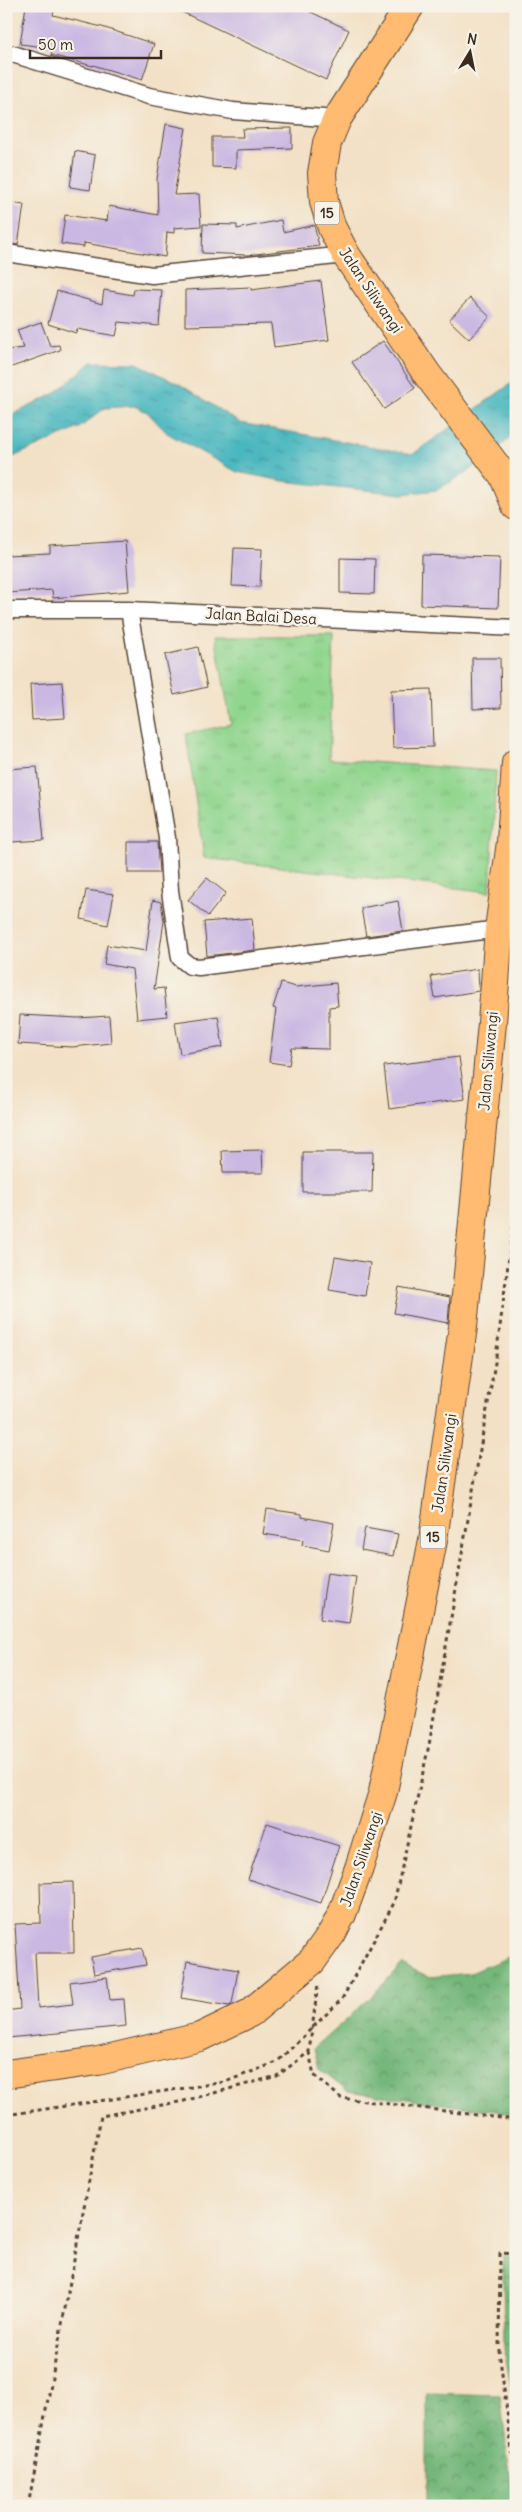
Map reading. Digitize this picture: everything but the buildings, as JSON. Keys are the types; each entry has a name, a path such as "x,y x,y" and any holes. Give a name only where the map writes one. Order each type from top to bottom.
{"highway":[{"name":"Jalan Siliwangi","path":"410,6 337,119 327,143 322,173 324,202 332,228 346,255 427,374 503,475 516,506"},
{"name":"Jalan Siliwangi","path":"6,2074 98,2061 200,2037 226,2026 250,2013 312,1962 342,1914 376,1821 433,1540 463,1327 499,929 511,842 516,763"}],"street":[{"path":"6,52 149,96 233,111 337,119"},
{"path":"6,253 152,275 346,255"},
{"name":"Jalan Balai Desa","path":"6,610 130,610 516,628"},
{"path":"130,610 167,838 170,891 180,958 190,966 199,967 499,929"}],"path":[{"path":"319,1982 309,2052 314,2075 341,2098 516,2120"},
{"path":"28,2506 101,2116 184,2101 277,2076 309,2052"},
{"path":"516,2254 500,2253 498,2351 516,2480"}],"green space":[{"path":"215,636 334,636 329,759 496,771 490,892 204,858 186,734 231,724"},
{"path":"516,1950 516,2114 347,2091 319,2069 314,2048 368,2000 402,1964 429,1977 471,1973 511,1956"},
{"path":"503,2257 516,2258 516,2394 512,2393 504,2349"},
{"path":"427,2393 500,2395 514,2506 427,2506"}],"water":[{"path":"92,362 137,363 181,385 240,423 413,454 516,380 516,434 467,472 437,490 402,494 283,481 237,472 167,433 147,412 134,406 105,408 79,428 6,460 6,418 54,394"}]}
